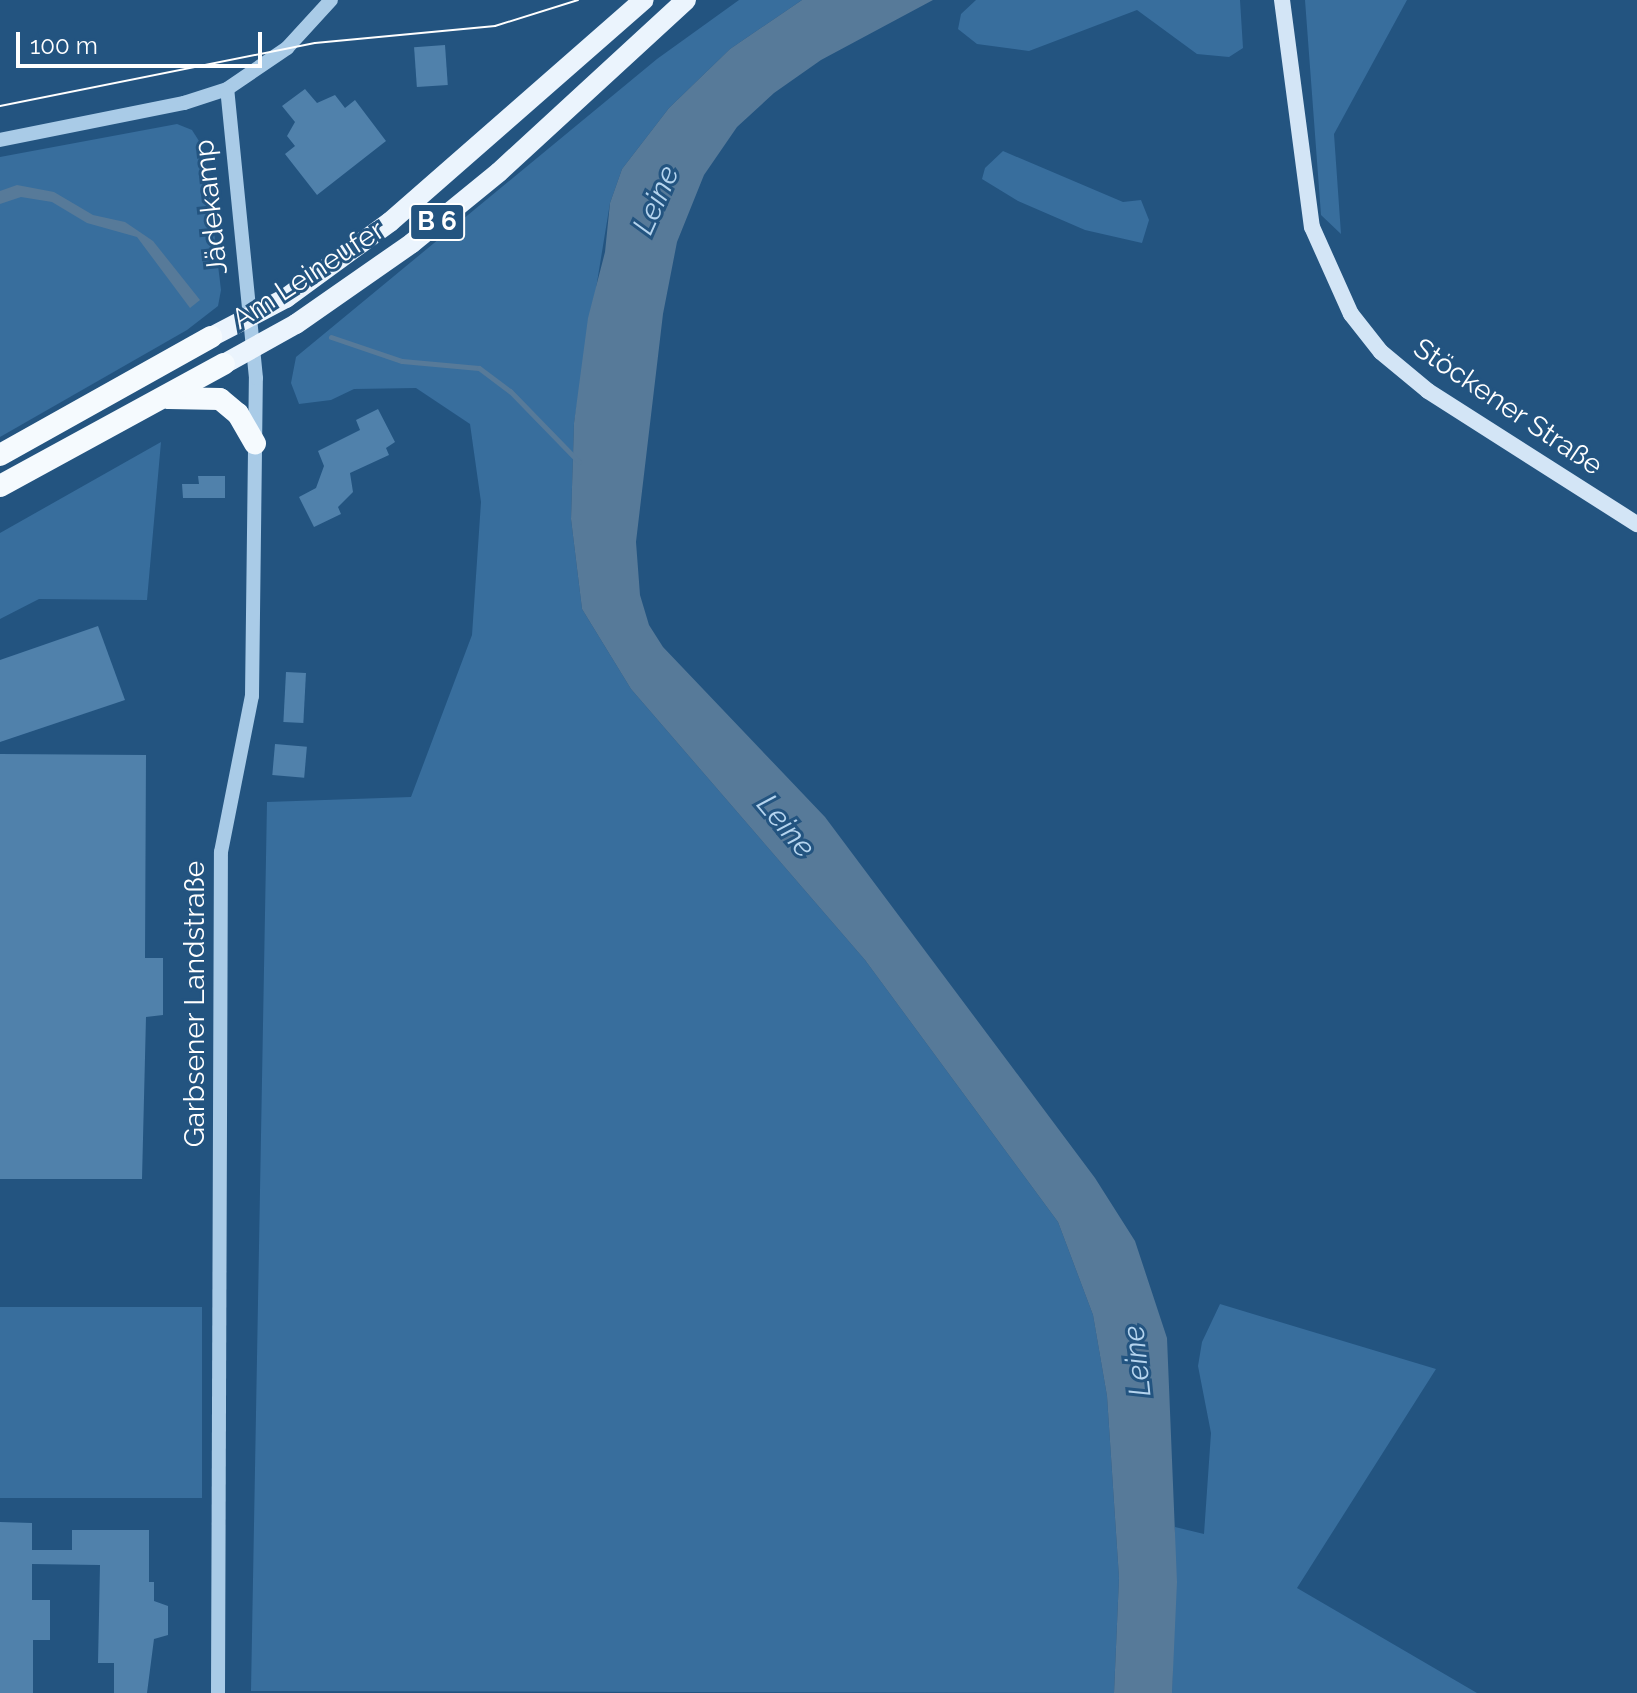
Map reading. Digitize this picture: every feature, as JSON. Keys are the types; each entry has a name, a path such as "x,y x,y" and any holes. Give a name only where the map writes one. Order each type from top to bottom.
{"highway":[{"name":"Am Leineufer","path":"0,455 211,337"},
{"name":"Am Leineufer","path":"0,486 224,364"},
{"path":"160,399 220,399 238,414 255,443"}],"main road":[{"name":"Am Leineufer","path":"211,337 249,318 390,222 644,0"},
{"name":"Am Leineufer","path":"224,364 254,348 412,243 499,172 686,0"},
{"name":"Stöckener Straße","path":"1282,0 1312,227 1351,314 1381,352 1428,391 1637,524"}],"street":[{"name":"Jädekamp","path":"0,140 184,103 227,89 287,48 331,0"},
{"name":"Jädekamp","path":"227,89 249,318"},
{"name":"Garbsener Landstraße","path":"218,1693 221,852 252,696 255,443 254,348 249,318"}],"shaded area":[{"path":"739,0 802,0 730,49 669,108 622,169 610,203 574,423 571,519 582,609 631,689 865,960 1058,1222 1093,1315 1107,1396 1119,1578 1114,1693 251,1691 267,802 411,797 472,635 481,502 470,424 416,388 354,389 331,400 299,404 291,383 296,357 657,59"},
{"path":"976,0 1240,0 1243,48 1229,57 1197,54 1137,10 1029,51 977,44 958,29 961,14"},
{"path":"1305,0 1407,0 1334,134 1341,234 1321,215"},
{"path":"177,124 192,130 204,149 221,290 218,306 187,330 0,437 0,157"},
{"path":"1003,151 1123,202 1141,200 1149,220 1142,243 1085,230 1018,201 982,179 985,168"},
{"path":"161,442 147,600 39,599 0,619 0,533"},
{"path":"1220,1304 1436,1369 1297,1588 1477,1693 1172,1693 1175,1527 1204,1534 1211,1433 1198,1366 1202,1342"},
{"path":"0,1307 202,1307 202,1498 0,1498"}],"water":[{"name":"Leine","path":"802,0 933,0 821,60 774,93 737,127 704,175 677,242 663,314 636,542 640,595 649,625 663,647 825,817 1095,1178 1135,1241 1167,1338 1177,1582 1172,1693 1114,1693 1119,1578 1107,1396 1093,1315 1058,1222 865,960 631,689 582,609 571,519 574,423 588,318 605,252 610,203 622,169 669,108 730,49"},
{"path":"17,185 54,192 93,215 125,222 153,241 200,300 190,308 137,237 87,223 52,202 21,197 0,204 0,191"}],"building":[{"path":"445,45 448,85 417,87 414,47"},
{"path":"305,89 317,103 335,95 345,108 355,100 386,141 317,195 285,154 295,146 287,136 295,122 282,106"},
{"path":"378,409 395,442 386,448 389,455 350,473 353,492 338,507 341,514 314,527 299,497 316,488 324,466 318,451 360,430 356,420"},
{"path":"198,476 225,476 225,498 183,498 182,484 199,484"},
{"path":"98,626 125,700 0,742 0,660"},
{"path":"286,672 306,673 303,723 283,722"},
{"path":"275,744 307,747 304,778 272,775"},
{"path":"0,754 146,755 145,958 163,958 163,1015 146,1017 142,1179 0,1179"},
{"path":"0,1522 32,1523 32,1550 72,1550 72,1530 149,1530 149,1582 154,1582 154,1601 168,1606 168,1635 154,1639 147,1693 114,1693 114,1663 98,1663 100,1565 32,1564 32,1600 50,1600 50,1640 33,1640 33,1693 0,1693"}],"waterway":[{"path":"331,337 402,361 479,368 510,391 579,462"}],"tram line":[{"path":"0,106 315,43 495,26 578,0"}]}
